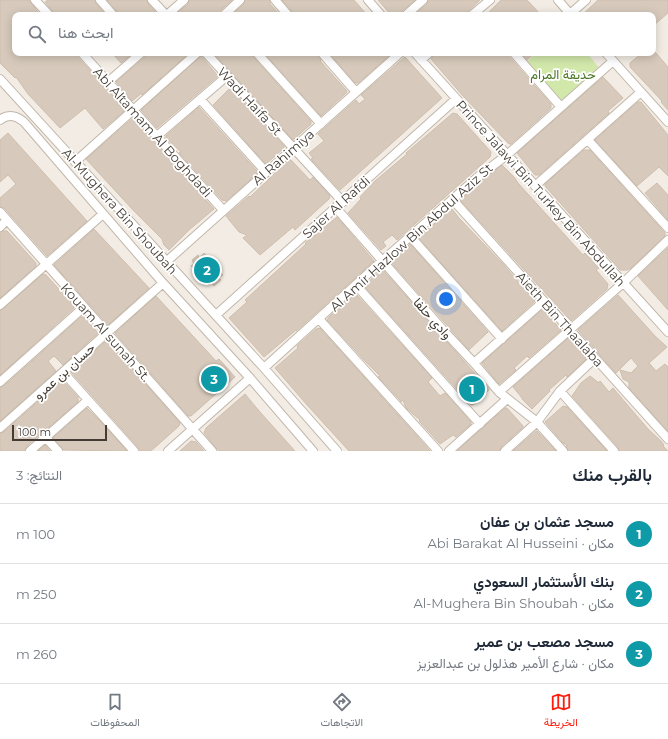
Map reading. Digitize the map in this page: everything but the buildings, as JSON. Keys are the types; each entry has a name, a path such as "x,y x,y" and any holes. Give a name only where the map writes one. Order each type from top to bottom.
{"street":[{"path":"35,0 46,12"},
{"path":"100,0 110,12"},
{"path":"152,0 164,12"},
{"path":"170,12 184,0"},
{"path":"227,12 240,0"},
{"path":"275,0 285,12"},
{"path":"368,0 378,12"},
{"path":"409,12 423,0"},
{"path":"479,12 490,0"},
{"path":"558,0 569,12"},
{"path":"573,12 586,0"},
{"name":"Abi Altamam Al Boghdadi","path":"85,56 223,210"},
{"path":"108,82 138,56"},
{"path":"75,162 193,56"},
{"name":"Wadi Haifa St","path":"209,56 343,202"},
{"path":"260,56 321,124"},
{"path":"325,56 356,92"},
{"name":"Al Rahimiya","path":"166,262 397,56"},
{"name":"Prince Jalawi Bin Turkey Bin Abdullah","path":"418,56 668,332"},
{"path":"421,60 426,56"},
{"path":"517,56 561,107"},
{"path":"609,56 668,122"},
{"name":"Al Amir Hazlow Bin Abdul Aziz St","path":"264,368 410,236 490,166 507,155 613,61"},
{"path":"157,136 227,76"},
{"name":"Al-Mughera Bin Shoubah","path":"0,79 216,315 337,451"},
{"path":"535,186 641,92"},
{"path":"200,99 266,172"},
{"name":"Sajer Al Rafdi","path":"216,315 456,99"},
{"name":"Al-Mughera Bin Shoubah","path":"2,118 18,117 24,122 163,283 250,378 313,451"},
{"path":"588,140 668,228"},
{"name":"Aieth Bin Thaalaba","path":"452,200 668,439"},
{"name":"وادي حلفا","path":"336,208 499,392 537,422 563,451"},
{"name":"Kouam Al sunah St.","path":"0,212 212,451"},
{"path":"0,306 103,214"},
{"path":"0,227 7,220"},
{"path":"410,236 502,339"},
{"path":"499,392 570,330 668,240"},
{"name":"حسان بن عمرو","path":"0,428 163,283"},
{"path":"356,285 480,424"},
{"path":"474,363 544,302"},
{"path":"0,382 84,308"},
{"path":"319,319 438,451"},
{"path":"505,451 537,422 560,391 595,358"},
{"path":"63,372 134,451"},
{"path":"168,451 250,378"},
{"path":"560,391 614,451"},
{"path":"449,451 507,399"},
{"path":"30,451 88,400"},
{"path":"46,438 58,451"}],"green space":[{"name":"حديقة المرام","path":"533,56 589,56 600,69 561,104 525,63"}],"place":[{"name":"بنك الأستثمار السعودي","path":"207,270"},
{"name":"مسجد مصعب بن عمير","path":"214,379"},
{"name":"مسجد عثمان بن عفان","path":"472,389"}]}
